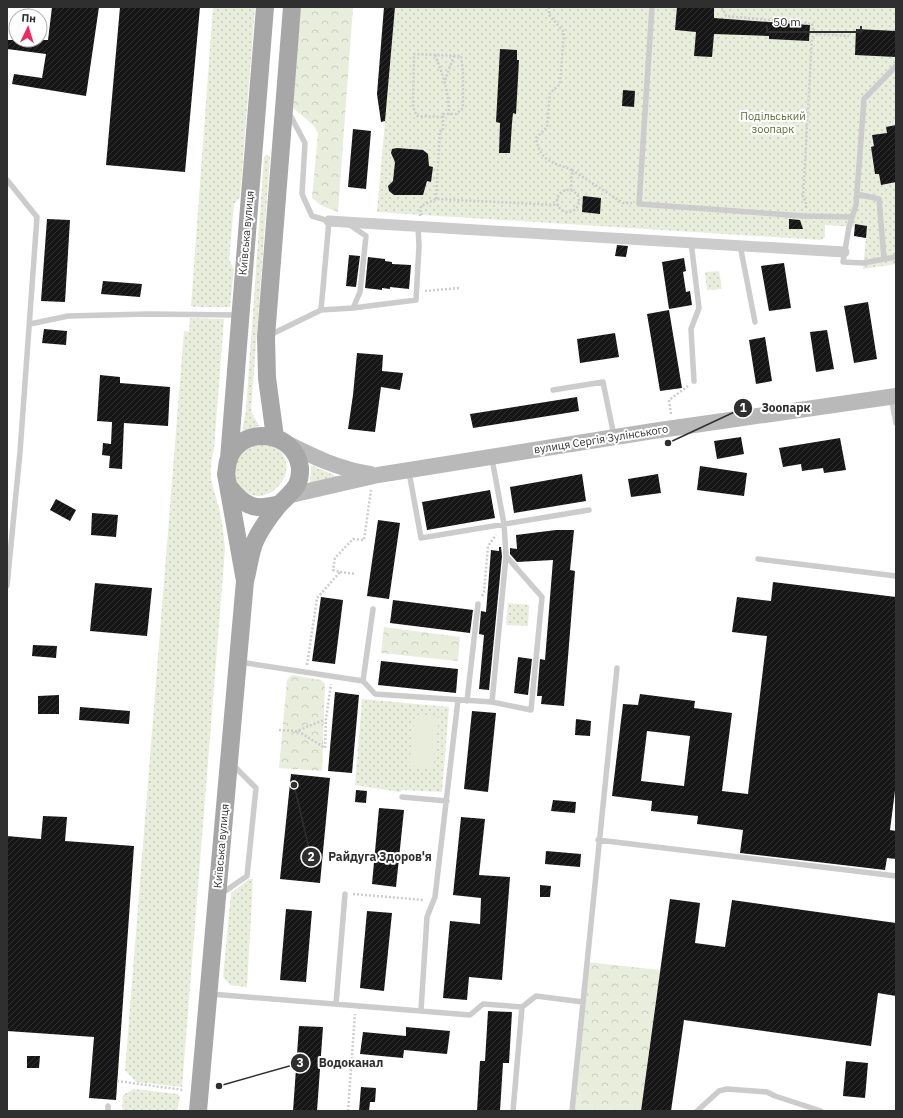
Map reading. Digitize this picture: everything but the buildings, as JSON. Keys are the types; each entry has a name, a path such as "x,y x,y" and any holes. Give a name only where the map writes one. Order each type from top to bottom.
{"main road":[{"name":"Київська вулиця","path":"229,459 239,315 265,7"},
{"path":"281,440 267,378 266,338 292,7"},
{"path":"254,144 281,146"},
{"path":"261,435 281,440 295,454 300,468 298,483 286,500 266,521 256,540 245,580 230,488 226,474 229,459 236,447 248,438 261,435"},
{"path":"230,488 239,499 252,506 266,508 286,500"},
{"name":"Київська вулиця","path":"198,1111 207,994 245,580"}],"street":[{"path":"329,221 844,252"},
{"name":"вулиця Сергія Зулінського","path":"378,475 614,437 894,396"},
{"path":"281,440 324,462 350,471 378,475"},
{"path":"286,500 378,475"}],"lane":[{"path":"652,7 639,204 806,216 852,217"},
{"path":"896,66 864,99 856,205 844,252 843,262 863,263 896,257"},
{"path":"284,104 305,143 302,194 312,216 329,221 321,310"},
{"path":"7,180 37,217 30,324 7,586"},
{"path":"857,194 879,199 884,259"},
{"path":"346,222 366,236 360,292 353,308"},
{"path":"266,338 321,310 353,308 416,300 419,246 418,226"},
{"path":"691,242 699,308 691,329 694,381"},
{"path":"740,245 755,322"},
{"path":"30,324 68,316 148,314 239,315"},
{"path":"553,390 604,382 614,437"},
{"path":"894,396 896,423"},
{"path":"491,456 504,524 506,556 492,702"},
{"path":"408,470 421,538 589,510"},
{"path":"238,662 363,681 375,694 492,702 531,710 542,598 506,556"},
{"path":"758,559 896,576"},
{"path":"467,701 478,604"},
{"path":"363,681 373,609"},
{"path":"572,1111 598,840 617,668"},
{"path":"421,1010 427,917 434,901 458,700"},
{"path":"216,898 247,876 256,788 229,761"},
{"path":"402,797 447,801"},
{"path":"598,840 896,876"},
{"path":"336,1004 345,894"},
{"path":"207,994 470,1015 483,1004 522,1007 536,996 583,1002"},
{"path":"513,1111 522,1007"},
{"path":"697,1111 720,1091 727,1089 768,1092 775,1096 821,1111"}],"path":[{"path":"549,7 549,15 564,32 560,84 550,93 547,127 536,138 540,154 546,159 572,170 623,202 639,204"},
{"path":"722,7 726,16 812,24 814,34 812,38 802,198 806,201 806,216"},
{"path":"814,34 849,36"},
{"path":"436,199 440,131 443,131 443,117 443,114 456,114 463,108 463,71 461,56 414,54 413,107 417,116 443,117"},
{"path":"435,55 445,80 449,98 449,114"},
{"path":"445,80 454,56"},
{"path":"418,226 421,206 436,199 558,205 566,212 576,208 579,198 571,190 572,170"},
{"path":"558,205 559,195 564,191 571,190"},
{"path":"416,292 459,288"},
{"path":"671,414 669,400 694,381"},
{"path":"356,574 333,570 335,558 353,539 364,540 371,490"},
{"path":"478,604 484,592 488,546 504,524"},
{"path":"306,672 317,598 340,572"},
{"path":"297,731 325,748 326,719 332,676"},
{"path":"279,730 297,731 326,719"},
{"path":"345,894 434,901"},
{"path":"348,1111 356,1005"},
{"path":"117,1081 183,1090"}],"green space":[{"path":"213,7 255,7 240,197 234,204 229,260 234,269 230,307 194,307 191,306"},
{"path":"301,7 353,7 338,212 322,206 312,198 318,133 313,125 292,107"},
{"name":"Подільський зоопарк","path":"395,7 896,7 896,264 863,269 867,226 856,224 855,227 825,225 825,237 821,240 377,212"},
{"path":"269,155 270,158 251,411 259,426 242,431 246,410 264,157"},
{"path":"719,271 722,289 707,290 705,272"},
{"path":"190,318 224,319 211,477 222,522 225,549 182,1087 136,1082 125,1070 184,331 189,332"},
{"path":"267,442 280,451 285,459 286,468 284,477 280,485 273,491 264,495 255,496 244,491 234,482 237,451"},
{"path":"311,465 345,480 310,486"},
{"path":"508,603 529,605 528,626 506,625"},
{"path":"384,627 460,637 458,661 381,653"},
{"path":"292,675 321,680 325,684 322,771 279,768 287,680"},
{"path":"362,699 449,707 442,792 402,790 400,792 355,785"},
{"path":"415,715 439,718 433,769 409,766"},
{"path":"249,879 253,879 247,987 230,985 223,977 231,893"},
{"path":"587,962 660,970 641,1111 572,1111"},
{"path":"134,1089 178,1094 180,1097 177,1111 122,1111 123,1095"}],"place":[{"name":"Зоопарк","path":"668,443"},
{"name":"Райдуга Здоров'я","path":"294,785"},
{"name":"Водоканал","path":"219,1086"}]}
